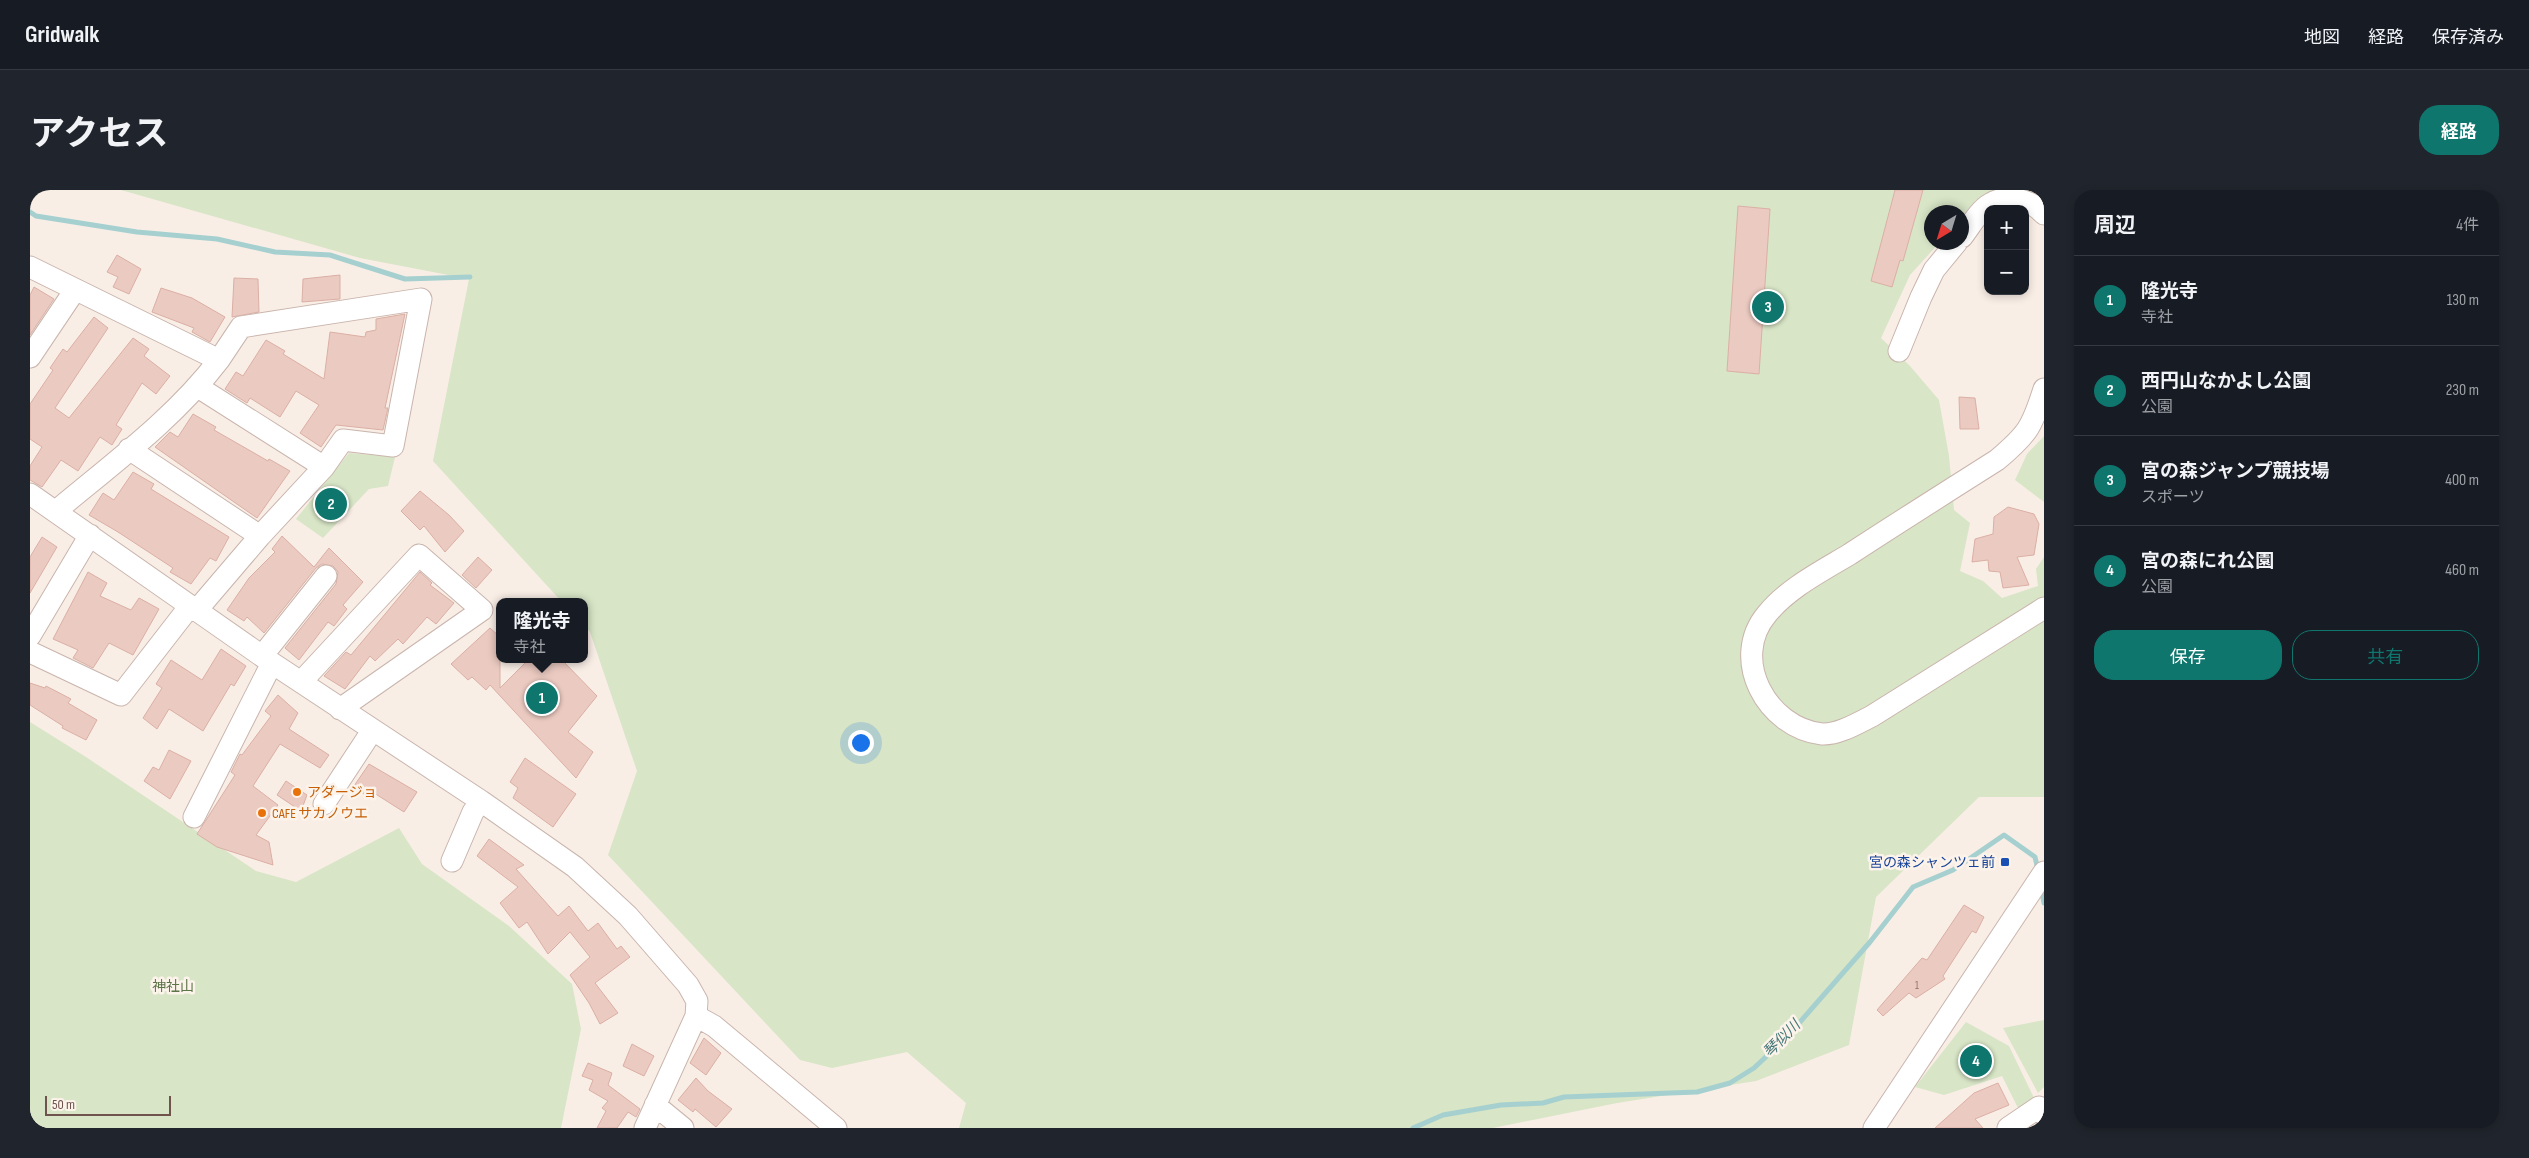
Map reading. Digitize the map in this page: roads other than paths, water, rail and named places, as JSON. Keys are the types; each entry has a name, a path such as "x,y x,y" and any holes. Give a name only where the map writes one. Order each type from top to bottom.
{"street":[{"path":"1969,229 1990,204 2007,199 2026,200 2044,214"},
{"path":"1899,351 1934,270 1950,250"},
{"path":"30,267 218,360"},
{"path":"30,357 75,290"},
{"path":"30,652 121,695 193,608 324,467 343,440 393,446 421,298 241,328 198,387 56,511"},
{"path":"198,387 324,467"},
{"path":"2044,389 2033,424 2017,443 1997,460 1799,586 1767,614 1757,631 1752,653 1754,679 1764,697 1779,714 1800,727 1823,734 1846,728 1872,716 2044,608"},
{"path":"129,449 260,536"},
{"path":"30,494 267,660 372,731 481,801 575,867 628,916 688,985 697,1001 696,1016 644,1128"},
{"path":"30,636 90,535"},
{"path":"301,682 419,555 482,610 340,709"},
{"path":"194,817 267,660 326,576"},
{"path":"324,804 372,731"},
{"path":"452,861 473,812 481,801"},
{"path":"1874,1128 2044,872"},
{"path":"696,1016 714,1026 836,1128"},
{"path":"655,1105 683,1128"},
{"path":"2008,1128 2039,1108 2044,1114"}],"waterway":[{"path":"30,212 36,216 137,232 217,239 275,252 330,255 405,279 470,277"},
{"name":"琴似川","path":"1413,1128 1443,1115 1501,1105 1543,1103 1564,1097 1697,1092 1730,1083 1754,1068 1786,1038 1870,942 1913,887 1953,870 2004,835 2035,857 2038,870"},
{"name":"琴似川","path":"2041,888 2044,903"}],"place":[{"name":"宮の森ジャンプ競技場","path":"1768,307"},
{"name":"西円山なかよし公園","path":"331,504"},
{"name":"隆光寺","path":"542,698"},
{"name":"アダージョ","path":"297,792"},
{"name":"CAFE サカノウエ","path":"262,813"},
{"name":"宮の森シャンツェ前","path":"2005,862"},
{"name":"宮の森にれ公園","path":"1976,1061"}],"park label":[{"name":"神社山","path":"173,986"}]}
